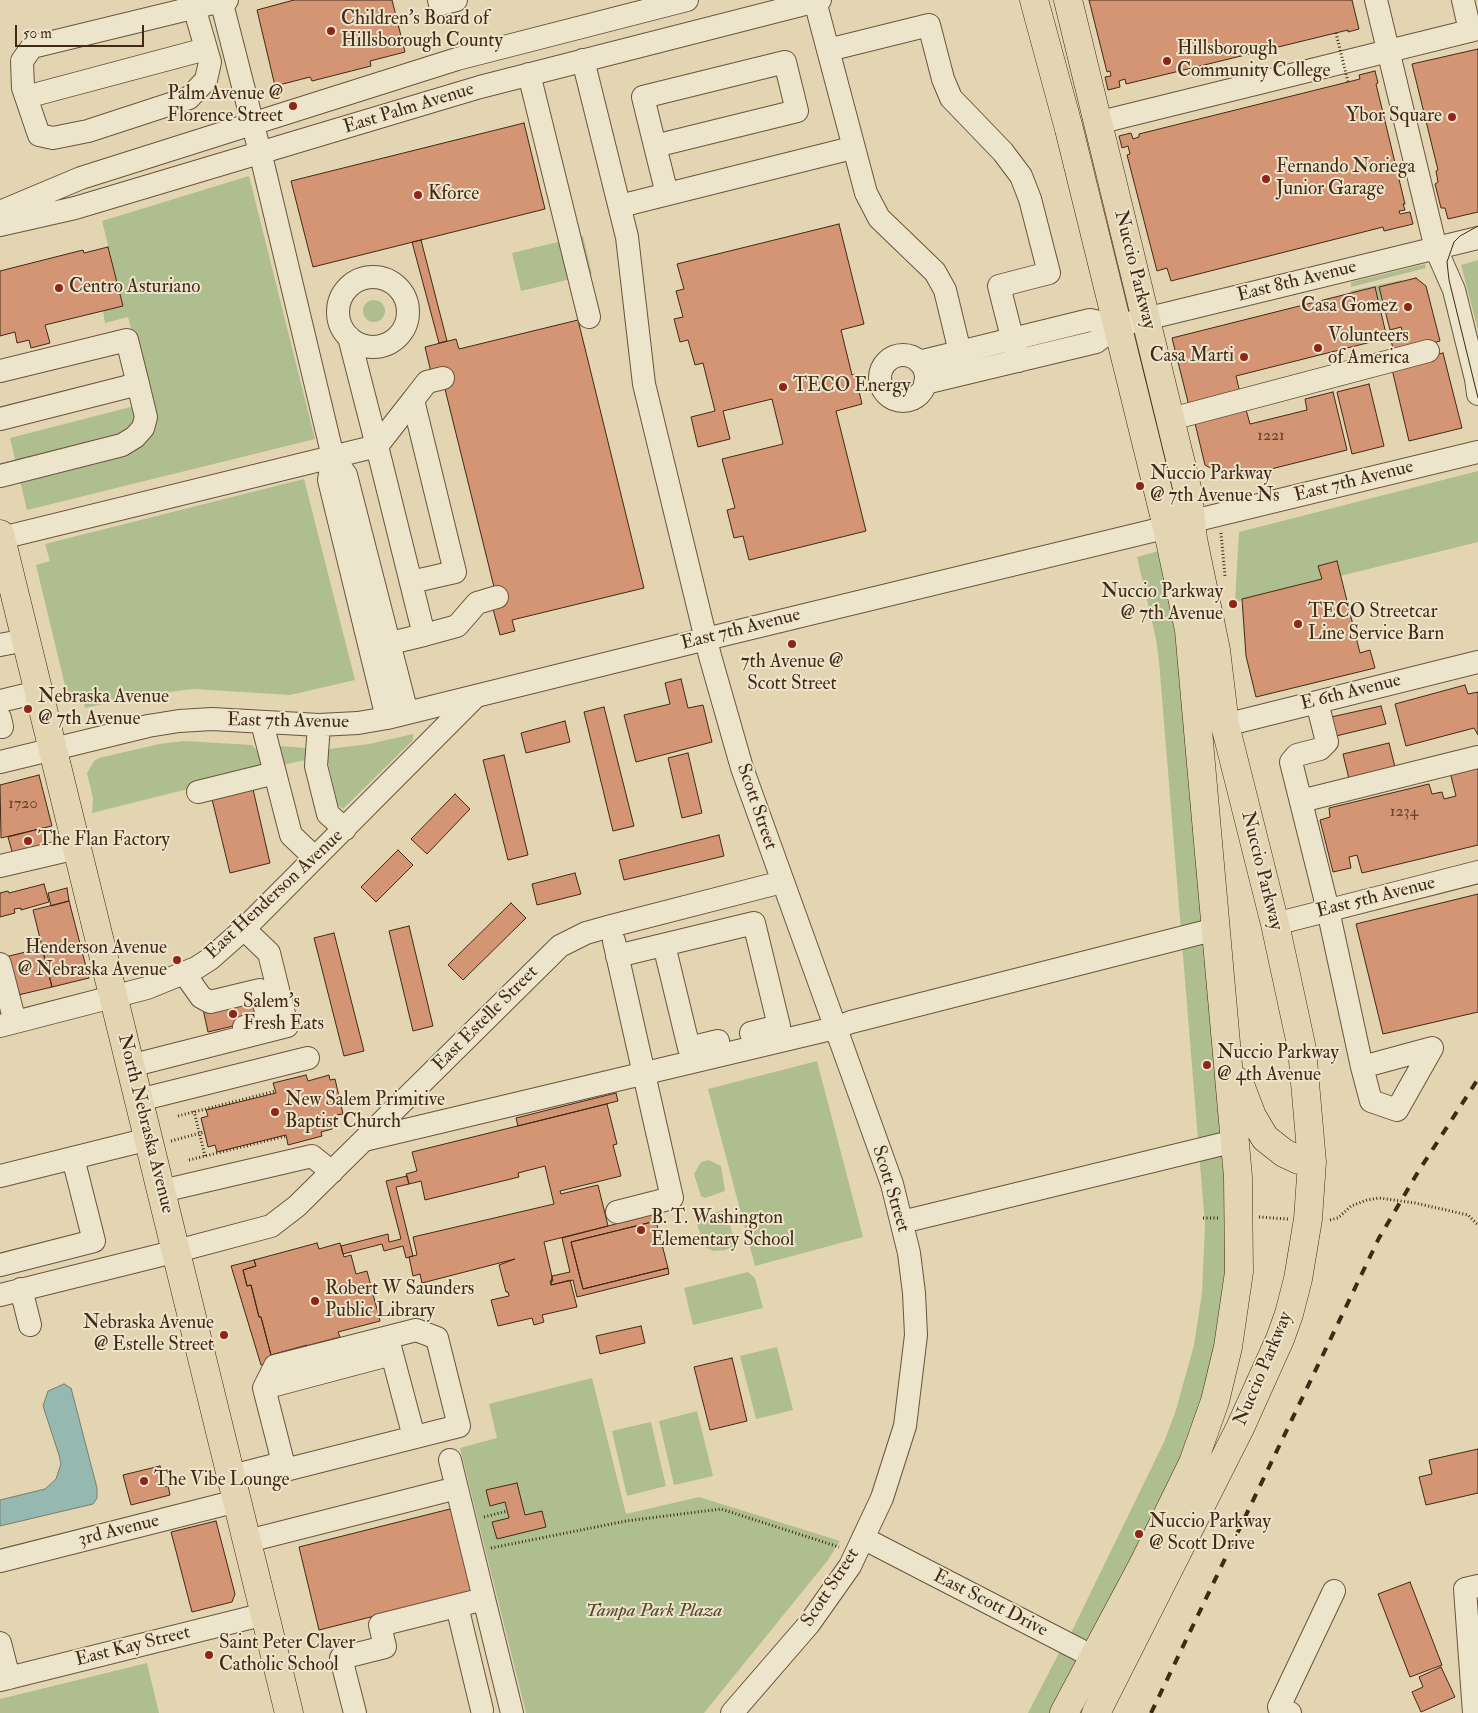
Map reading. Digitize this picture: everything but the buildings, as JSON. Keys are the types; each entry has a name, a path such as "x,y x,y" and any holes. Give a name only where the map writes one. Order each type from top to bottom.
{"main road":[{"name":"Nuccio Parkway","path":"1034,0 1069,129 1117,326 1216,650 1225,725 1275,924 1302,1049 1312,1162 1308,1219 1298,1279 1280,1339 1240,1428 1096,1713"},
{"name":"Nuccio Parkway","path":"1064,1713 1092,1656 1145,1561 1193,1463 1215,1401 1228,1346 1239,1272 1238,1177 1179,524 1188,492 1068,0"},
{"name":"North Nebraska Avenue","path":"0,536 13,642 38,692 139,1100 158,1140 162,1191 289,1713"},
{"path":"1227,1050 1252,1116 1266,1138 1284,1153 1300,1160 1312,1162"}],"street":[{"path":"194,8 210,62 206,80 189,98 88,131 53,138 39,135 23,88 22,61 32,47 223,0 334,457 346,475 380,646 397,716"},
{"path":"438,0 440,4 456,0"},
{"name":"East Palm Avenue","path":"0,212 81,178 457,59 646,5 686,0"},
{"path":"1376,0 1436,249 1454,290 1478,394"},
{"path":"1097,123 1474,30 1463,0"},
{"path":"818,1 852,148 866,193 879,218 935,272 945,290 962,363"},
{"name":"East Palm Avenue","path":"0,225 75,208 529,74 818,1"},
{"path":"646,5 655,41"},
{"path":"828,50 929,25 943,79 951,98 968,118 987,133 1003,152 1020,176 1030,199 1049,274 999,286 1018,360"},
{"path":"26,97 206,49"},
{"name":"Scott Street","path":"583,60 627,237 644,384 706,639 742,768 892,1184 909,1253 914,1293 916,1335 913,1375 905,1426 882,1498 850,1566 809,1624 732,1713"},
{"path":"655,146 797,111 785,62 643,97 655,146 667,194"},
{"path":"529,74 590,317"},
{"path":"620,206 852,148"},
{"name":"East 8th Avenue","path":"1117,326 1478,238"},
{"path":"962,363 1013,339 1069,325 1090,320 1117,326"},
{"path":"1069,325 1074,347"},
{"path":"922,372 962,363 1018,360 1096,342 1117,326"},
{"path":"302,329 344,328 377,446 424,635"},
{"path":"0,371 127,340 146,416 143,428 135,437 122,445 0,476"},
{"path":"1171,419 1428,351"},
{"path":"0,536 377,446 427,382 443,378"},
{"path":"0,419 138,384"},
{"path":"411,582 455,572 413,400"},
{"name":"East 7th Avenue","path":"1,759 53,749 148,726 180,721 212,719 319,725 358,723 397,716 1478,452"},
{"path":"380,646 457,626 477,603 497,597"},
{"name":"E 6th Avenue","path":"1225,725 1478,662"},
{"path":"0,701 38,692"},
{"name":"East Henderson Avenue","path":"7,1024 147,988 184,973 223,950 476,696"},
{"path":"1317,702 1326,742 1320,749 1297,756 1291,762 1328,910 1362,1067"},
{"path":"0,718 2,727 0,727"},
{"path":"262,723 291,835 315,858"},
{"path":"319,725 316,766 328,814 345,829"},
{"path":"1301,801 1478,757"},
{"path":"198,792 275,773"},
{"path":"0,866 77,848"},
{"name":"East 5th Avenue","path":"1275,924 1478,872"},
{"name":"East Estelle Street","path":"11,1292 177,1252 271,1226 286,1216 332,1172 560,946 586,933 610,926 782,882"},
{"path":"617,956 754,923 779,1026 689,1048 664,945"},
{"path":"610,926 672,1198 617,1212"},
{"path":"130,1066 287,1026 269,953 244,929"},
{"path":"364,1140 835,1028 880,1014 1216,929"},
{"path":"0,964 7,1024"},
{"path":"184,973 201,997 210,1002 260,990 268,1021 218,1034 210,1046"},
{"path":"139,1100 308,1058"},
{"path":"0,1176 158,1140"},
{"path":"902,1222 1235,1141"},
{"path":"162,1191 312,1156 332,1172"},
{"path":"73,1158 101,1270"},
{"path":"0,1265 94,1241"},
{"path":"11,1292 30,1325"},
{"path":"416,1330 437,1338 460,1426 285,1470 264,1388 275,1366 390,1346 416,1330"},
{"path":"390,1346 414,1437"},
{"path":"450,1460 511,1708 476,1711 456,1606"},
{"name":"3rd Avenue","path":"0,1561 235,1488 283,1463"},
{"path":"248,1541 445,1491"},
{"name":"East Scott Drive","path":"863,1538 1118,1669"},
{"path":"1474,1713 1465,1589 1478,1586"},
{"path":"1290,1713 1279,1707 1334,1591"},
{"path":"355,1713 342,1658 385,1648 380,1625 484,1599"},
{"name":"East Kay Street","path":"4,1679 265,1614"},
{"path":"0,1642 4,1679"}],"path":[{"path":"1336,33 1348,82"},
{"path":"178,1116 276,1091"},
{"path":"193,1104 202,1133 208,1163"},
{"path":"158,1140 202,1133"},
{"path":"189,1160 286,1136"},
{"path":"1329,1220 1338,1218 1351,1206 1379,1198 1415,1202 1468,1215 1478,1225"},
{"path":"1256,1217 1290,1219"},
{"path":"491,1548 626,1521 722,1509 841,1548"}],"green space":[{"path":"249,176 315,439 27,510 10,438 150,402 128,317 105,323 103,311 123,306 102,221"},
{"path":"583,236 592,274 521,291 512,253"},
{"path":"1478,260 1478,330 1461,265"},
{"path":"1425,264 1426,268 1351,287 1351,282"},
{"path":"1402,280 1404,285 1389,301 1373,304 1350,291"},
{"path":"374,300 382,303 385,311 382,319 374,322 366,319 363,311 366,303"},
{"path":"1478,471 1478,542 1235,602 1239,532"},
{"path":"304,479 355,680 290,695 194,689 143,695 85,708 82,695 68,698 36,565 50,561 45,544"},
{"path":"1159,551 1179,626 1229,1217 1228,1275 1219,1343 1189,1446 1091,1638 1086,1639 1071,1633 1164,1442 1176,1410 1194,1345 1202,1293 1205,1225 1159,661 1156,639 1137,557"},
{"path":"413,734 413,740 343,809 338,805 328,762 328,749 369,744"},
{"path":"184,741 252,745 259,753 264,770 92,813 93,798 87,773 94,761 99,758 159,744"},
{"path":"280,746 306,748 305,760 283,765"},
{"path":"817,1061 863,1237 755,1266 708,1089"},
{"path":"709,1160 721,1166 725,1191 705,1198 701,1196 694,1174 701,1162"},
{"path":"726,1209 731,1214 730,1225 735,1242 733,1247 713,1251 705,1247 695,1219"},
{"path":"748,1272 755,1278 763,1308 693,1325 684,1288"},
{"path":"777,1347 793,1410 756,1419 740,1356"},
{"name":"Tampa Park Plaza","path":"592,1378 626,1514 699,1497 840,1541 828,1560 704,1713 526,1713 460,1448 497,1438 489,1404"},
{"path":"697,1411 713,1476 674,1485 659,1421"},
{"path":"651,1422 666,1486 627,1496 612,1431"},
{"path":"1061,1649 1072,1655 1079,1663 1056,1713 1028,1713"},
{"path":"147,1663 159,1713 0,1713 0,1699"}],"water":[{"path":"64,1384 71,1388 97,1488 97,1498 93,1504 0,1526 0,1500 45,1489 56,1479 61,1464 43,1406 48,1391"}],"tram line":[{"path":"1478,226 1460,236 1454,242 1447,262 1449,280 1478,398"}],"railway":[{"path":"1151,1713 1379,1238 1418,1172 1478,1079"}],"place":[{"name":"Children's Board of Hillsborough County","path":"331,31"},
{"name":"Hillsborough Community College","path":"1167,61"},
{"name":"Palm Avenue @ Florence Street","path":"293,106"},
{"name":"Ybor Square","path":"1452,117"},
{"name":"Fernando Noriega Junior Garage","path":"1266,179"},
{"name":"Kforce","path":"418,195"},
{"name":"Centro Asturiano","path":"59,288"},
{"name":"Casa Gomez","path":"1408,307"},
{"name":"Volunteers of America","path":"1318,348"},
{"name":"Casa Marti","path":"1244,357"},
{"name":"TECO Energy","path":"783,387"},
{"name":"Nuccio Parkway @ 7th Avenue Ns","path":"1140,486"},
{"name":"Nuccio Parkway @ 7th Avenue","path":"1233,604"},
{"name":"TECO Streetcar Line Service Barn","path":"1298,624"},
{"name":"7th Avenue @ Scott Street","path":"792,644"},
{"name":"Nebraska Avenue @ 7th Avenue","path":"28,709"},
{"name":"The Flan Factory","path":"28,841"},
{"name":"Henderson Avenue @ Nebraska Avenue","path":"177,960"},
{"name":"Salem's Fresh Eats","path":"233,1014"},
{"name":"Nuccio Parkway @ 4th Avenue","path":"1207,1065"},
{"name":"New Salem Primitive Baptist Church","path":"275,1112"},
{"name":"B. T. Washington Elementary School","path":"641,1230"},
{"name":"Robert W Saunders Public Library","path":"315,1301"},
{"name":"Nebraska Avenue @ Estelle Street","path":"224,1335"},
{"name":"The Vibe Lounge","path":"144,1481"},
{"name":"Nuccio Parkway @ Scott Drive","path":"1139,1534"},
{"name":"Saint Peter Claver Catholic School","path":"209,1655"}]}
